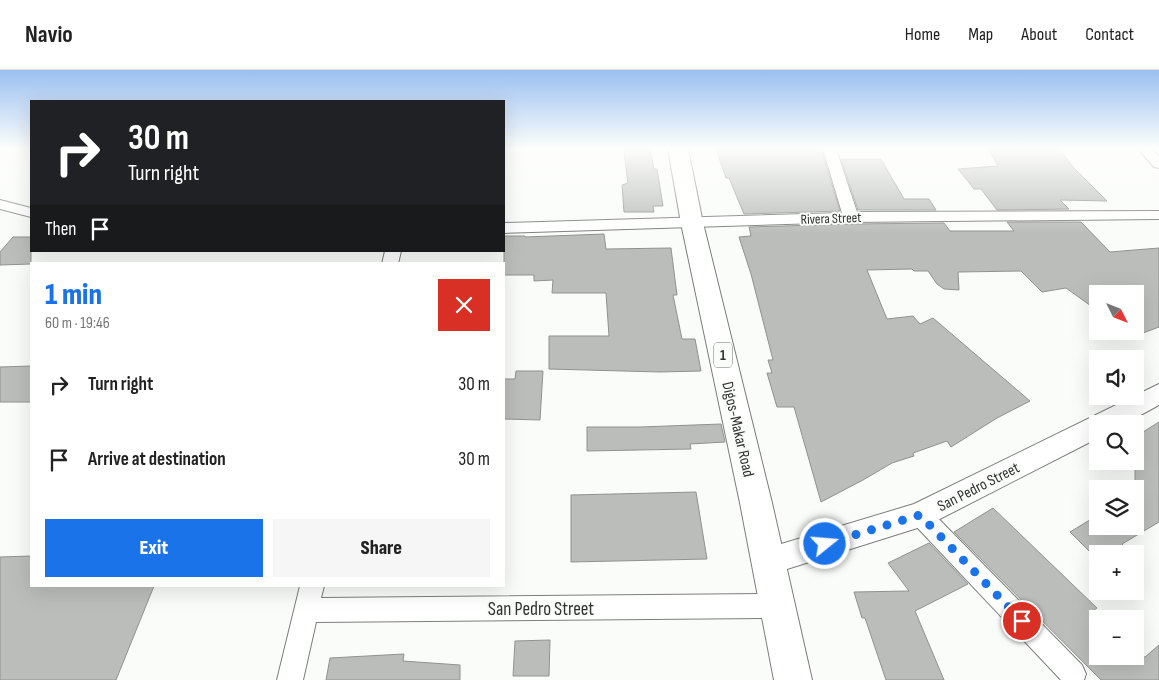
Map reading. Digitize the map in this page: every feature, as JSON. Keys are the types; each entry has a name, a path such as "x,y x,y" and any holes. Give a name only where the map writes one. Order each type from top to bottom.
{"main road":[{"name":"Digos-Makar Road","path":"683,177 692,223 754,493 793,680"}],"street":[{"path":"838,177 851,217"},
{"path":"0,204 30,212"},
{"name":"Rivera Street","path":"505,228 851,217 1159,215"},
{"path":"1118,415 1159,394"},
{"name":"San Pedro Street","path":"768,561 920,515 1089,430"},
{"path":"920,515 1073,674"},
{"path":"290,680 312,587"},
{"name":"San Pedro Street","path":"306,610 777,606"}],"building":[{"path":"627,177 658,177 663,206 653,206 654,212 624,212 622,185 628,183"},
{"path":"830,177 840,211 744,214 729,178 726,178"},
{"path":"847,177 892,177 904,199 929,199 936,210 858,210"},
{"path":"965,177 1083,177 1107,201 1060,200 1069,209 997,210 981,189 974,189"},
{"path":"1007,222 1081,222 1110,252 1159,248 1159,327 1144,333 1144,285 1089,285 1089,305 1066,288 1042,292 1021,271 958,272 959,290 944,289 937,284 928,271 914,271 912,269 867,270 887,319 913,316 920,324 933,318 1030,401 997,418 951,447 947,441 913,453 914,456 892,463 821,502 794,407 777,407 767,373 772,373 768,360 773,360 751,274 739,237 751,236 749,227 851,224 944,223 950,231 1014,231"},
{"path":"604,234 606,249 671,248 677,295 673,295 682,339 695,339 701,371 660,372 549,369 549,336 609,336 606,293 552,293 553,280 534,281 534,275 505,275 505,236"},
{"path":"13,237 30,237 30,264 0,265 0,252"},
{"path":"30,366 30,402 0,402 0,367"},
{"path":"516,371 543,371 540,420 505,419 505,379 515,379"},
{"path":"1159,422 1159,522 1144,531 1144,480 1135,480 1135,470 1144,470 1144,431"},
{"path":"721,424 725,442 690,444 691,449 587,451 587,427"},
{"path":"696,492 707,559 571,562 571,495"},
{"path":"993,508 1097,608 1089,610 1089,665 1144,665 1144,657 1159,645 1159,680 1101,680 954,532"},
{"path":"1089,520 1089,535 1137,535 1123,545 1089,545 1089,551 1070,532"},
{"path":"929,543 968,584 915,611 944,680 886,680 854,592 909,591 888,563"},
{"path":"30,556 30,587 154,587 116,680 0,680 0,557"},
{"path":"550,640 549,676 513,676 515,641"},
{"path":"404,654 403,661 460,665 460,680 326,680 330,658"}],"route":[{"path":"825,544 920,515 1022,621"}]}
